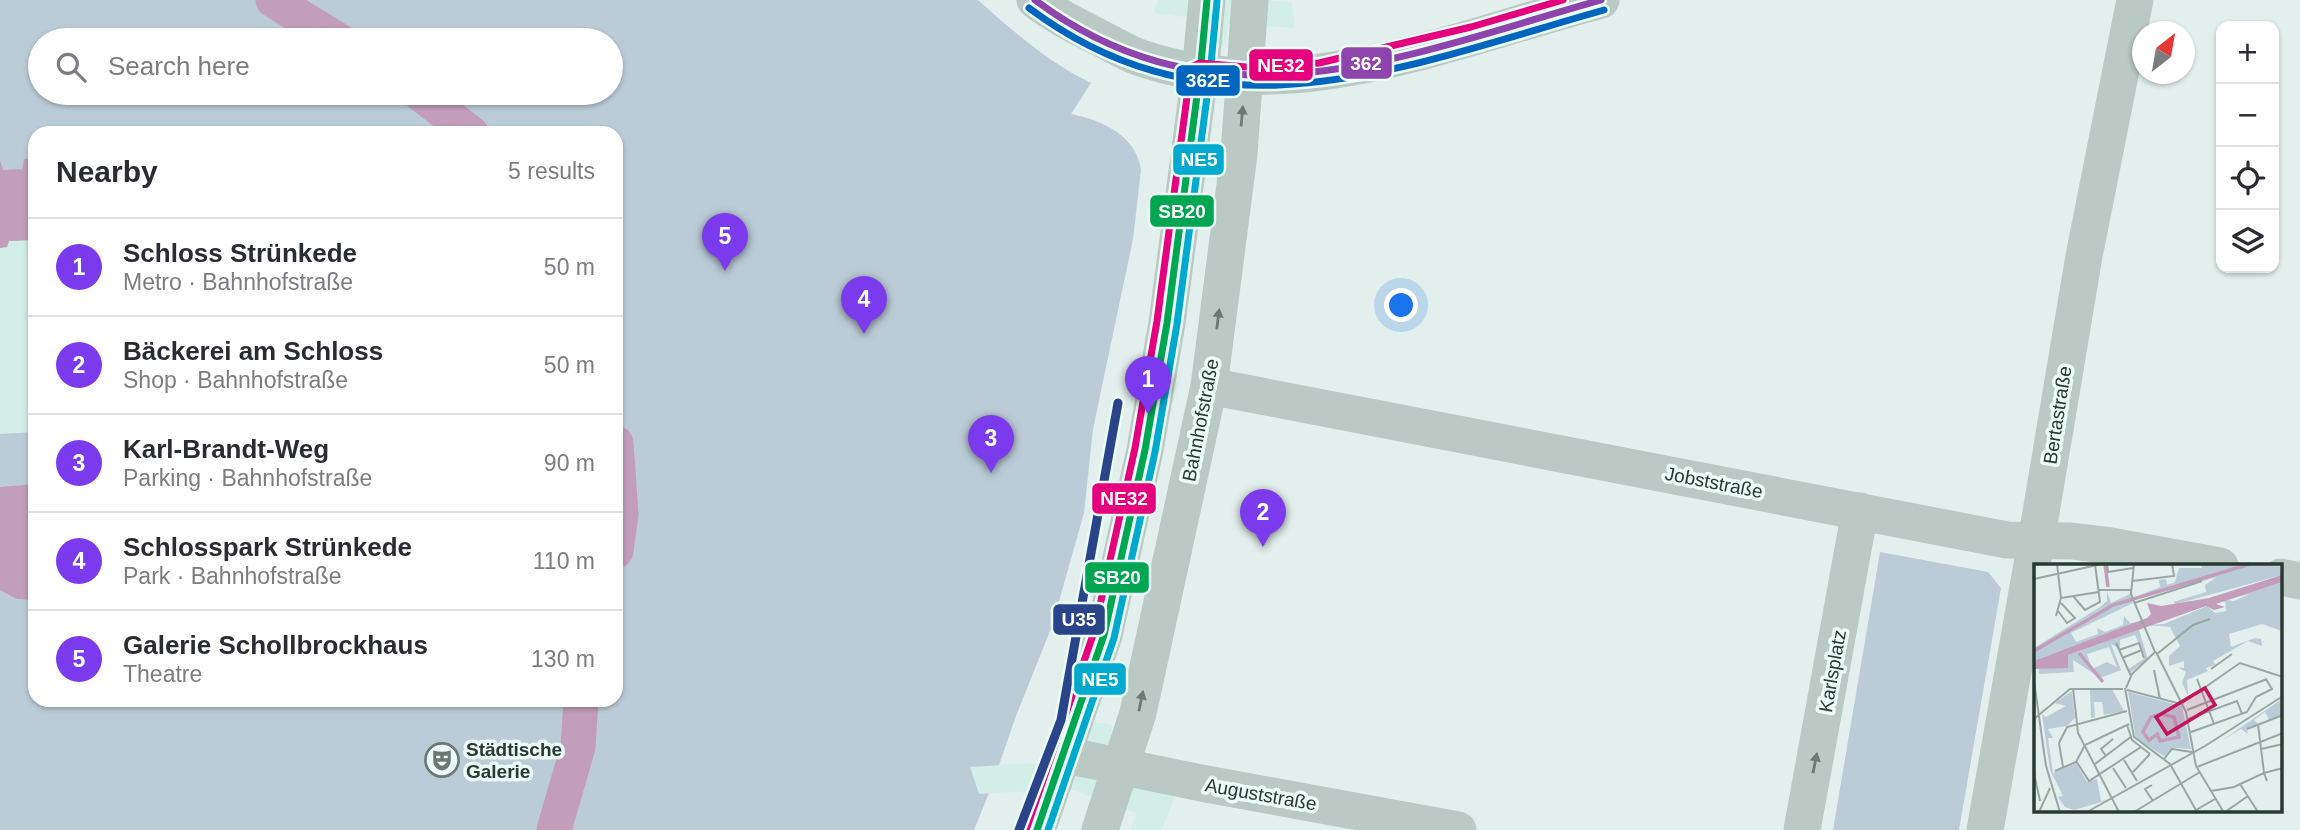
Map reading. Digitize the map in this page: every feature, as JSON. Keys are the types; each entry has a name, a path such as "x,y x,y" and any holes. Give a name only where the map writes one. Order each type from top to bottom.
{"street":[{"path":"1035,0 1086,31 1135,56 1200,73 1246,78 1300,76 1365,64 1474,37 1601,0"},
{"path":"1037,830 1065,755 1104,635 1145,450 1167,323 1207,0"},
{"name":"Bahnhofstraße","path":"1100,830 1138,713 1209,386 1235,185 1246,78 1250,0"},
{"name":"Bertastraße","path":"1984,830 2084,256 2135,0"},
{"name":"Jobststraße","path":"1209,386 2007,540 2071,541 2105,545 2209,564"},
{"name":"Karlsplatz","path":"1802,830 1860,511"},
{"path":"2282,577 2300,580"},
{"name":"Auguststraße","path":"1065,755 1458,830"}],"shaded area":[{"path":"0,0 978,0 1046,56 1091,83 1071,114 1106,125 1125,139 1138,158 1141,170 1133,239 1093,429 1084,513 1052,626 974,830 0,830"},
{"path":"1158,0 1268,0 1292,3 1295,28 1228,24 1224,46 1190,40 1194,18 1154,13"},
{"path":"24,159 28,159 28,240 9,241 7,247 0,248 0,160 3,170 22,169"},
{"path":"28,240 28,432 0,434 0,248 7,247 9,241"},
{"path":"28,485 28,600 17,599 0,590 0,487"},
{"path":"1880,552 1988,572 2001,588 1959,830 1833,830"},
{"path":"1077,719 1112,725 1111,734 1178,788 1162,830 1131,830 1136,813 1069,789 979,794 970,767 1068,761"}],"waterway":[{"path":"273,0 318,28"},
{"path":"435,105 462,126"},
{"path":"554,830 578,747 581,707"}],"transit line":[{"name":"362","path":"1035,0 1104,42 1173,66 1243,75 1314,72 1384,60 1601,0"},
{"name":"SB20","path":"1037,830 1104,635 1145,450 1167,323 1207,0"},
{"name":"NE32","path":"1027,827 1094,632 1135,448 1157,321 1191,67 1200,63 1246,67 1319,63 1471,27 1563,0"},
{"name":"NE5","path":"1048,830 1114,638 1155,452 1177,324 1217,1"},
{"name":"362E","path":"1029,8 1099,51 1170,75 1241,85 1312,82 1384,71 1604,10"},
{"name":"U35","path":"1019,830 1061,720 1118,403"}],"place":[{"name":"Galerie Schollbrockhaus","path":"725,271"},
{"name":"Schlosspark Strünkede","path":"864,334"},
{"name":"Schloss Strünkede","path":"1148,414"},
{"name":"Karl-Brandt-Weg","path":"991,473"},
{"name":"Bäckerei am Schloss","path":"1263,547"},
{"name":"Städtische Galerie","path":"442,760"}]}
